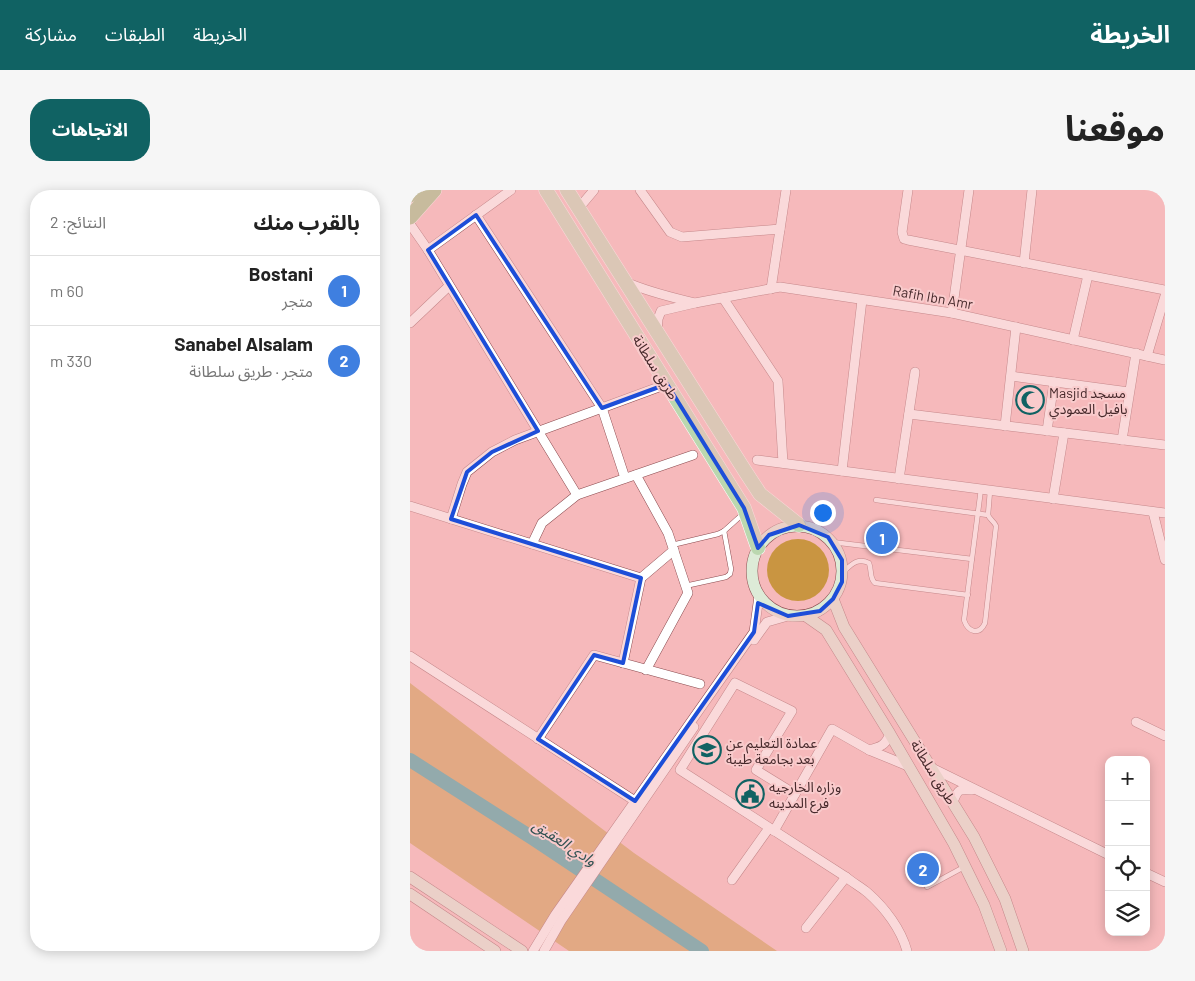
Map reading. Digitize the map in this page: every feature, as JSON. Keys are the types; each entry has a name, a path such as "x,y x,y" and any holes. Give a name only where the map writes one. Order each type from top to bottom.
{"highway":[{"path":"410,195 414,190"},
{"path":"410,217 434,190"}],"main road":[{"name":"طريق سلطانة","path":"546,190 744,508 758,548"},
{"name":"طريق سلطانة","path":"566,190 760,494 799,525"},
{"path":"799,525 815,528 832,542 842,560 842,582 833,599 820,611 806,616 788,616 772,609 759,596 754,585 753,559 758,548 769,535 783,527 799,525"},
{"name":"طريق سلطانة","path":"833,599 844,627 974,837 1005,899 1023,951"},
{"name":"طريق سلطانة","path":"806,616 826,630 890,734 954,844 984,905 1001,951"},
{"path":"410,877 522,951"},
{"path":"410,894 495,951"}],"street":[{"path":"428,250 511,190"},
{"path":"578,208 594,190"},
{"path":"640,190 670,232 682,238 780,229"},
{"path":"771,289 786,190"},
{"path":"908,190 902,226 902,236 908,240 1165,290"},
{"path":"952,313 969,190"},
{"path":"1024,263 1032,190"},
{"path":"476,215 602,408 625,478"},
{"path":"410,224 428,250 577,495"},
{"path":"1073,340 1088,275"},
{"path":"623,281 660,295 695,303"},
{"path":"410,323 449,286"},
{"name":"Rafih Ibn Amr","path":"657,333 658,318 661,311 780,287 952,313 1165,360"},
{"path":"1147,356 1165,296"},
{"path":"723,298 778,381 783,463"},
{"path":"842,471 862,300"},
{"path":"1005,426 1016,327"},
{"path":"1122,440 1136,353"},
{"path":"899,479 915,372"},
{"path":"1011,376 1129,392"},
{"path":"1047,431 1054,382"},
{"path":"451,519 467,472 492,452 538,431 667,384"},
{"path":"909,414 1165,445"},
{"path":"1053,499 1064,433"},
{"path":"532,544 542,523 577,495 693,455"},
{"path":"757,460 1165,513"},
{"path":"636,475 668,534 688,593 646,670"},
{"path":"410,506 641,578"},
{"path":"1153,512 1165,560"},
{"path":"623,663 641,578 673,548"},
{"path":"622,825 635,801 754,632 759,596"},
{"path":"533,951 767,622 788,616"},
{"path":"538,738 594,655 700,684"},
{"path":"410,656 635,801"},
{"path":"795,794 756,770 792,711 735,683 680,770 868,893 895,924 904,940 907,951"},
{"path":"1136,722 1165,736"},
{"path":"732,880 795,794 832,729 869,750 908,766"},
{"path":"869,750 887,742 890,734"},
{"path":"932,768 1105,853"},
{"path":"953,802 957,792 961,789 976,790"},
{"path":"1150,875 1165,882"},
{"path":"806,928 846,877"},
{"path":"544,951 558,918"}],"lane":[{"path":"986,490 988,515 995,522 996,526 986,623 983,629 978,631 966,627 964,620 978,513 986,490"},
{"path":"876,500 988,515"},
{"path":"673,548 724,531 745,512"},
{"path":"685,586 726,577 730,574 731,569 724,531"},
{"path":"832,542 972,559"},
{"path":"842,572 857,561 862,560 870,566 871,578 875,582 968,595"},
{"path":"927,887 965,866"}],"highlighted area":[{"path":"476,215 602,408 667,384 744,508 758,548 769,535 799,525 828,537 842,560 842,582 833,599 820,611 788,616 758,603 754,632 635,801 538,739 594,655 623,663 641,578 451,519 467,472 492,452 538,431 428,250"}],"shaded area":[{"path":"792,539 804,539 820,548 827,558 829,570 827,582 820,592 804,601 792,601 781,596 772,587 767,576 767,564 772,553 781,544"},
{"path":"410,683 634,853 777,951 569,951 410,843"}],"waterway":[{"name":"وادي العقيق","path":"410,760 534,839 702,951"}],"place":[{"name":"Masjid مسجد بافيل العمودي","path":"1030,400"},
{"name":"Bostani","path":"882,538"},
{"name":"عمادة التعليم عن بعد بجامعة طيبة","path":"707,750"},
{"name":"وزاره الخارجيه فرع المدينه","path":"750,794"},
{"name":"Sanabel Alsalam","path":"923,869"}]}
